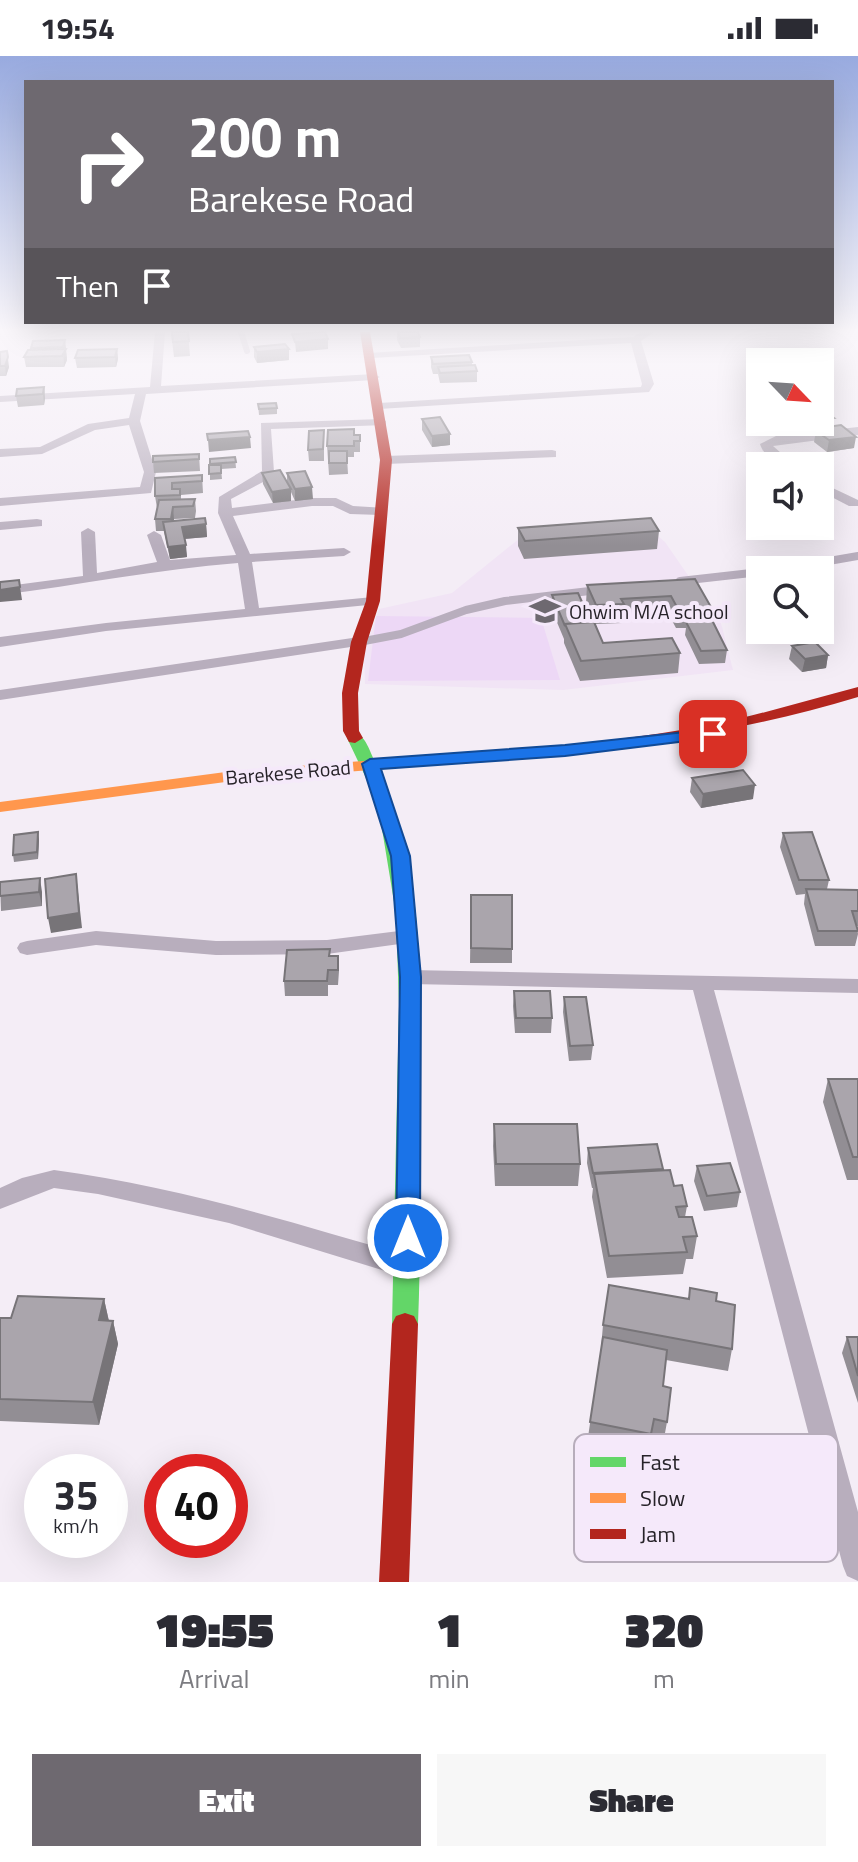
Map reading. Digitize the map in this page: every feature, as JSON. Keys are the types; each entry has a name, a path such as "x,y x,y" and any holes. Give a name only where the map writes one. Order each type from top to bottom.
{"street":[{"path":"0,502 146,490 150,472 134,421 138,403"},
{"path":"378,403 386,460 373,601 359,642 350,693 351,731 370,764 400,856 410,977 408,1267 394,1582"},
{"path":"253,613 244,557 225,513 225,497 241,486 262,479 268,472 265,426 478,403"},
{"path":"0,453 42,450 74,433 134,421"},
{"path":"769,452 766,444 776,440 858,431"},
{"path":"386,460 552,454"},
{"path":"834,493 857,504"},
{"path":"225,513 312,502 336,502 350,510 381,511"},
{"path":"0,526 37,523"},
{"path":"88,532 90,579"},
{"path":"154,535 164,562 168,564"},
{"path":"0,591 90,579 168,564 344,552"},
{"path":"0,642 106,627 373,601"},
{"path":"0,695 359,642"},
{"name":"Barekese Road","path":"0,807 129,786 370,764 565,751 713,734 770,721 858,692"},
{"path":"27,948 96,938 216,948 327,947 407,937"},
{"path":"410,977 858,986"},
{"path":"701,982 823,1434"},
{"path":"0,1199 30,1185 54,1179 98,1185 229,1213 408,1267"},
{"path":"838,1492 858,1566"}],"lane":[{"path":"834,560 858,556"},
{"path":"674,581 746,573"},
{"path":"359,642 401,634 466,610 505,601 614,588"}],"shaded area":[{"name":"Ohwim M/A school","path":"652,531 665,542 721,623 733,670 563,690 365,684 364,652 379,609 452,593 520,538"},
{"path":"376,616 541,618 560,680 368,681"}],"building":[{"path":"276,403 277,408 259,409 258,404"},
{"path":"440,417 450,434 432,436 422,419"},
{"path":"841,425 856,437 829,440 823,436 834,436 834,426"},
{"path":"354,429 354,435 360,435 360,441 354,441 354,446 327,446 328,430"},
{"path":"324,430 323,449 308,450 309,431"},
{"path":"248,431 250,437 208,440 207,434"},
{"path":"329,451 347,451 347,463 329,463"},
{"path":"199,454 199,459 153,462 153,456"},
{"path":"235,457 236,462 210,464 210,459"},
{"path":"209,465 221,465 221,473 209,474"},
{"path":"280,470 291,489 272,492 262,473"},
{"path":"305,471 312,487 295,489 287,473"},
{"path":"202,475 202,481 172,483 172,489 180,489 180,495 155,496 155,478"},
{"path":"195,499 193,506 173,507 171,519 155,519 159,500"},
{"path":"205,518 206,524 182,527 186,545 168,547 163,522"},
{"path":"651,518 659,531 525,541 518,528"},
{"path":"695,579 711,607 678,609 671,596 621,599 624,604 596,605 587,585"},
{"path":"19,580 20,587 0,590 0,582"},
{"path":"578,593 591,622 565,626 552,595"},
{"path":"712,620 727,650 701,651 686,622"},
{"path":"594,622 603,643 672,638 680,653 581,661 565,624"},
{"path":"817,644 828,655 805,659 792,646"},
{"path":"743,770 755,785 703,794 692,778"},
{"path":"38,832 37,852 13,855 14,835"},
{"path":"812,832 829,880 799,880 783,833"},
{"path":"76,874 79,913 48,918 45,879"},
{"path":"40,878 39,892 0,896 0,882"},
{"path":"806,889 858,890 858,911 852,911 858,931 818,931"},
{"path":"471,895 512,895 512,949 471,948"},
{"path":"330,949 329,956 338,956 338,970 328,970 327,981 284,981 287,950"},
{"path":"514,991 550,991 552,1018 516,1018"},
{"path":"564,997 586,997 593,1045 570,1046"},
{"path":"828,1079 858,1079 858,1157 853,1157"},
{"path":"494,1124 577,1124 580,1164 496,1164"},
{"path":"657,1144 663,1169 593,1173 588,1148"},
{"path":"730,1163 740,1192 707,1196 697,1166"},
{"path":"670,1170 674,1186 682,1185 687,1206 676,1207 679,1217 692,1217 697,1236 683,1237 687,1252 609,1256 594,1174"},
{"path":"609,1285 689,1299 690,1288 717,1293 716,1301 735,1305 732,1349 603,1325"},
{"path":"18,1296 104,1299 99,1320 113,1321 93,1402 0,1399 0,1318 11,1318"},
{"path":"603,1337 667,1350 663,1386 671,1388 667,1422 654,1419 651,1434 590,1422"},
{"path":"847,1337 858,1337 858,1376"}],"traffic: fast":[{"path":"355,738 375,780 390,823 406,914 410,1006 405,1324"}],"traffic: slow":[{"path":"0,807 233,776 453,759"}],"traffic: jam":[{"path":"355,738 351,731 350,693 359,642 373,601 386,460 377,403"},
{"path":"453,759 658,739 758,720 858,692"},
{"path":"394,1582 405,1324"}],"place":[{"name":"Ohwim M/A school","path":"545,611"}],"route":[{"path":"408,1238 410,977 400,856 370,764 565,751 713,734"}]}
